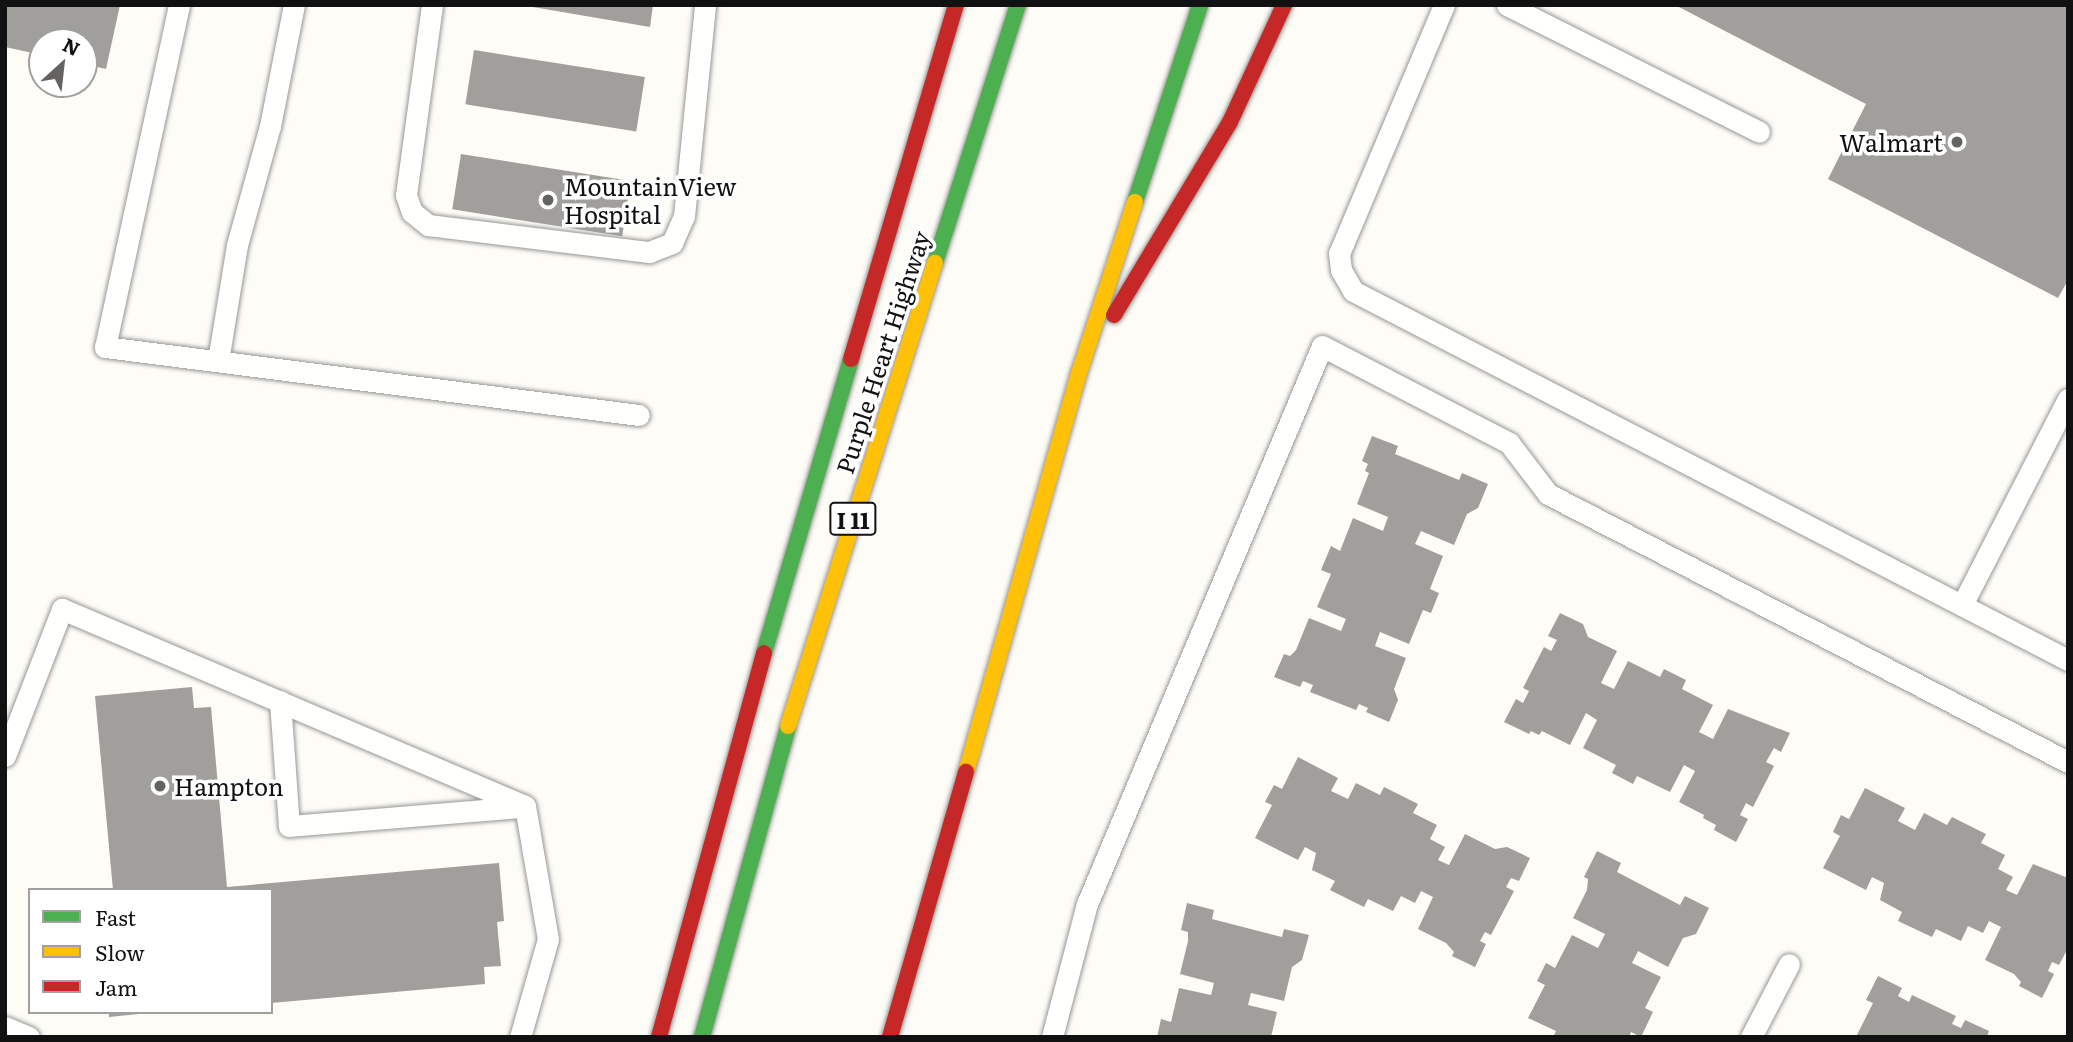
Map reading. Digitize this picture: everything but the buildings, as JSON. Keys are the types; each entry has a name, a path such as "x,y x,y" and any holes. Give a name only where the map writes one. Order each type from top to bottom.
{"highway":[{"path":"659,1037 732,761 956,5"},
{"name":"Purple Heart Highway","path":"702,1037 797,693 1018,5"},
{"path":"890,1037 1079,373 1200,5"},
{"path":"1079,373 1230,121 1284,5"}],"lane":[{"path":"178,5 105,347 639,415"},
{"path":"218,361 237,245 270,126 294,5"},
{"path":"432,5 406,195 412,212 428,225 649,252 672,243 684,216 705,5"},
{"path":"1444,5 1339,253 1341,270 1353,291 2068,660"},
{"path":"1507,5 1759,132"},
{"path":"1052,1037 1087,904 1322,346 1509,443 1548,494 2068,762"},
{"path":"1962,606 2068,399"},
{"path":"5,756 62,609 524,806"},
{"path":"280,701 289,826 524,806"},
{"path":"520,1037 548,939 524,806"},
{"path":"1751,1037 1789,964"},
{"path":"5,1027 29,1037"}],"traffic: fast":[{"path":"935,263 1018,5"},
{"path":"1135,202 1200,5"},
{"path":"764,653 851,359"},
{"path":"702,1037 788,726"}],"traffic: slow":[{"path":"966,772 1079,373 1135,202"},
{"path":"788,726 935,263"}],"traffic: jam":[{"path":"851,359 956,5"},
{"path":"1114,315 1230,122 1284,5"},
{"path":"659,1037 764,653"},
{"path":"890,1037 966,772"}],"place":[{"name":"Walmart","path":"1957,142"},
{"name":"MountainView Hospital","path":"548,200"},
{"name":"Hampton","path":"160,786"}]}
